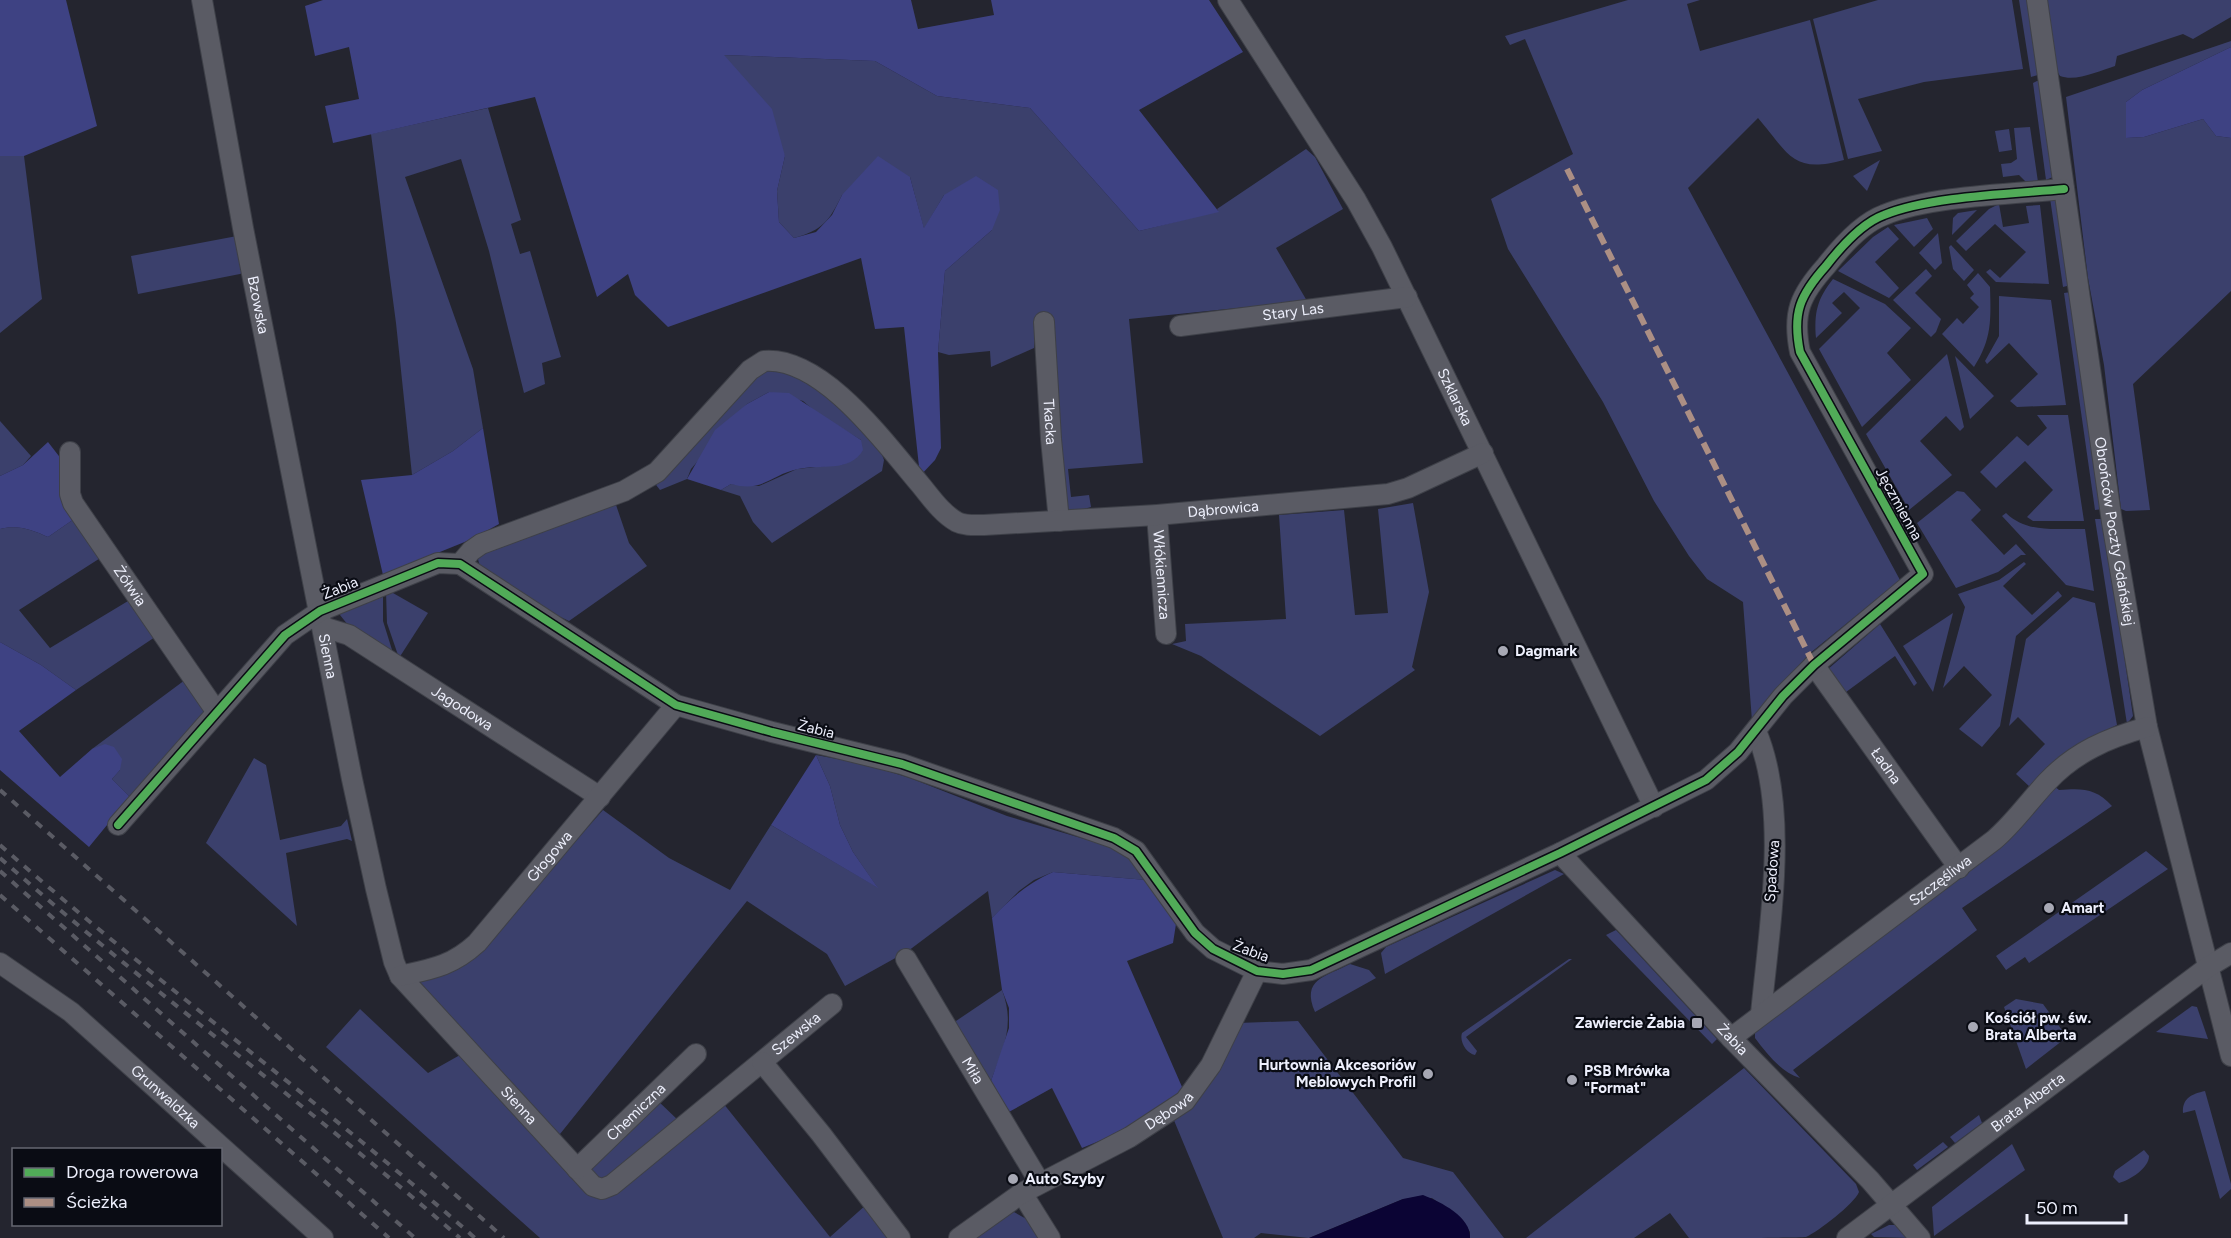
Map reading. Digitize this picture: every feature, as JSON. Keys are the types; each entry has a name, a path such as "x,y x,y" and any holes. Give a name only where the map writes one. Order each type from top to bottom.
{"street":[{"name":"Bzowska","path":"202,0 245,240 321,619"},
{"name":"Szklarska","path":"1228,0 1356,200 1407,297 1483,453 1518,531 1654,807"},
{"name":"Obrońców Poczty Gdańskiej","path":"2037,0 2112,522 2147,727 2231,1056"},
{"name":"Jęczmienna","path":"1560,853 1693,788 1718,771 1814,664 1923,574 1800,352 1796,333 1796,316 1807,289 1830,260 1882,215 1937,203 2064,189"},
{"name":"Stary Las","path":"1180,326 1407,297"},
{"name":"Tkacka","path":"1044,322 1051,439 1059,521"},
{"name":"Dąbrowica","path":"460,564 481,544 624,491 664,466 750,370 756,365 771,361 797,369 826,382 953,519 984,525 1157,515 1388,494 1408,488 1483,453"},
{"name":"Żółwia","path":"70,452 70,494 73,503 216,711"},
{"name":"Włókiennicza","path":"1157,515 1166,634"},
{"name":"Żabia","path":"118,825 273,647 321,619 438,563 460,564 676,705 772,732 902,764 1114,838 1136,851 1195,933 1213,949 1257,971 1282,974 1311,970 1560,853 1731,1038 1891,1204 1920,1238"},
{"name":"Jagodowa","path":"321,619 600,797"},
{"name":"Sienna","path":"321,619 376,889 394,962 400,976 593,1186 608,1188 762,1062"},
{"name":"Ładna","path":"1814,664 1959,868"},
{"name":"Głogowa","path":"400,976 446,966 477,943 676,705"},
{"name":"Szczęśliwa","path":"1731,1038 1959,868 2013,824 2046,783 2072,758 2121,734 2147,727"},
{"name":"Spadowa","path":"1756,731 1767,765 1776,812 1761,1014"},
{"name":"Brata Alberta","path":"1847,1238 2208,967 2231,953"},
{"name":"Miła","path":"906,960 1040,1183"},
{"name":"Grunwaldzka","path":"0,963 71,1012 323,1238"},
{"name":"Dębowa","path":"1022,1193 1130,1137 1185,1101 1211,1065 1257,971"},
{"name":"Szewska","path":"762,1062 832,1005"},
{"name":"Chemiczna","path":"577,1169 696,1054"},
{"path":"762,1062 821,1134 900,1238"},
{"path":"959,1238 1022,1193 1050,1238"}],"shaded area":[{"path":"0,0 66,0 97,126 24,156 0,156"},
{"path":"323,0 911,0 918,29 994,15 991,0 1209,0 1243,52 1139,110 1219,212 1139,231 1030,108 937,96 875,61 724,55 772,109 785,156 777,191 779,222 794,238 816,232 832,215 842,195 878,156 910,177 924,228 944,195 976,176 998,190 1000,210 992,230 945,271 938,352 941,448 935,460 920,476 904,327 875,329 861,258 668,327 635,295 628,274 597,297 535,97 333,143 325,106 359,99 349,47 315,56 305,6"},
{"path":"1628,0 1700,0 1687,4 1700,51 1810,20 1844,160 1813,164 1793,158 1758,118 1688,188 1900,580 1809,654 1752,721 1743,602 1707,579 1689,556 1654,501 1603,402 1508,249 1491,199 1573,154 1525,39 1510,45 1505,36"},
{"path":"1878,0 2012,0 2023,69 1924,82 1858,99 1882,151 1848,159 1813,19"},
{"path":"2019,0 2027,0 2030,9 2041,74 2031,77"},
{"path":"2047,0 2231,0 2231,17 2193,39 2183,34 2117,56 2115,66 2073,78 2060,76 2057,71"},
{"path":"2231,41 2231,47 2142,90 2126,102 2126,138 2144,137 2203,119 2216,136 2231,138 2231,291 2133,384 2150,510 2126,511 2121,509 2104,365 2088,278 2066,97"},
{"path":"2231,47 2231,138 2216,136 2203,119 2144,137 2126,138 2126,102 2142,90"},
{"path":"723,55 875,61 937,96 1030,108 1139,231 1218,211 1217,209 1306,149 1315,157 1343,209 1276,248 1307,301 1129,319 1143,463 1068,469 1071,497 1089,495 1091,507 1071,513 1066,511 1056,409 1052,316 1037,317 1034,348 991,367 990,351 949,355 938,352 945,271 992,230 944,195 924,229 910,177 842,195 829,218 819,228 794,238 779,222 777,191 785,156"},
{"path":"2041,81 2055,176 2046,180 2033,83"},
{"path":"488,108 521,220 511,224 520,254 530,251 561,357 542,363 545,384 524,393 489,251 461,159 405,177 473,369 483,428 453,451 412,475 396,323 371,134"},
{"path":"2030,127 2038,182 2027,183 2019,175 2003,177 2001,164 2011,163 2017,159 2014,128"},
{"path":"2009,129 2012,150 1999,152 1995,131"},
{"path":"0,156 24,156 42,299 0,333"},
{"path":"1880,160 1867,191 1853,176"},
{"path":"2050,198 2056,198 2071,285 2063,287"},
{"path":"1999,204 2003,227 2029,223 2026,206 2040,205 2049,284 1996,282 1986,272 1990,269 2000,278 2026,252 1995,224 1966,251 1956,241 1989,209"},
{"path":"1977,210 1952,235 1953,218 1958,213"},
{"path":"1927,218 1933,229 1914,247 1894,225"},
{"path":"1888,227 1899,239 1875,262 1899,288 1889,298 1838,271 1873,237"},
{"path":"1938,233 1942,263 1935,270 1919,253"},
{"path":"237,236 247,271 138,294 131,256"},
{"path":"1951,245 1974,270 1964,281 1953,269 1949,247"},
{"path":"1926,269 1932,276 1915,293 1941,319 1936,332 1931,337 1893,300"},
{"path":"1978,273 1990,287 1990,319 1984,347 1974,367 1942,334 1957,318 1963,324 1979,307 1970,298 1974,294 1967,285"},
{"path":"1833,279 1885,304 1911,328 1887,353 1911,380 1862,427 1819,349 1860,308 1844,292 1832,303 1842,313 1816,338 1818,307 1823,293"},
{"path":"2071,292 2103,509 2095,510 2064,293"},
{"path":"1999,296 2051,300 2066,405 2017,407 2010,401 2038,374 2009,343 1987,364 1985,361 1999,336"},
{"path":"1947,354 1964,427 1960,431 1946,416 1920,441 1952,475 1909,510 1866,434"},
{"path":"1955,356 1994,396 1970,419"},
{"path":"769,370 781,370 813,382 878,444 884,460 882,471 772,543 753,522 740,496 721,490 731,484 759,486 797,469 844,464 861,440 817,413 803,401 769,392 747,404 691,469 687,479 660,490 653,481 759,374"},
{"path":"769,392 789,393 861,440 863,450 857,457 843,465 798,469 759,485 731,484 721,490 687,479 715,430 747,404"},
{"path":"2037,415 2068,415 2084,521 2033,521 2027,517 2053,490 2025,461 1996,488 1980,472 2017,436 2028,446 2047,428"},
{"path":"0,421 31,456 23,465 0,476"},
{"path":"483,428 499,524 472,539 383,575 361,480 412,475 453,451"},
{"path":"48,442 62,460 77,517 48,537 19,527 0,529 0,476 23,465"},
{"path":"1957,491 1964,492 1981,510 1971,520 2004,555 2016,544 2026,555 2021,555 1998,572 1956,588 1917,523"},
{"path":"615,502 629,543 647,566 569,621 548,611 480,567 478,559 481,553"},
{"path":"1413,503 1429,592 1412,667 1415,670 1320,736 1201,656 1172,644 1186,641 1185,624 1286,619 1279,515 1344,510 1355,615 1388,613 1378,509"},
{"path":"2006,513 2014,520 2033,527 2085,529 2094,591 2066,585 2002,516"},
{"path":"77,517 105,555 19,610 50,648 133,598 158,635 76,690 41,665 0,642 0,529 19,527 48,537"},
{"path":"2095,519 2104,519 2133,716 2127,724"},
{"path":"2024,562 2026,564 2003,586 2032,615 2058,591 2062,596 2016,636 2000,726 1982,747 1959,729 1992,695 1964,666 1943,688 1965,607 1958,594 1999,580"},
{"path":"386,592 393,593 428,613 399,658 387,623"},
{"path":"383,594 383,621 393,653 348,625 340,615 341,612"},
{"path":"2073,597 2095,603 2117,725 2070,751 2030,787 2016,774 2045,744 2018,717 2009,726 2026,639"},
{"path":"1953,613 1933,692 1903,646"},
{"path":"1880,624 1917,683 1914,686 1895,656 1842,695 1827,670"},
{"path":"0,642 41,665 76,690 19,731 60,777 92,749 105,744 114,747 122,759 120,770 112,779 130,797 89,847 0,770"},
{"path":"189,677 209,708 130,797 112,779 120,770 92,749"},
{"path":"816,755 864,764 910,778 1007,816 1118,849 1130,857 1146,880 1053,872 1034,880 1019,891 992,918 988,891 908,951 845,986 827,954 747,901 556,1139 420,987 421,981 481,948 603,810 669,858 730,890 771,825 877,887 853,852 840,825 830,786"},
{"path":"816,755 830,786 840,825 853,852 878,888 771,825"},
{"path":"254,758 266,765 280,840 341,826 347,819 352,841 347,839 286,853 297,926 206,843"},
{"path":"2054,786 2059,790 2082,789 2094,792 2112,806 1962,908 1977,930 1793,1070 1800,1078 1775,1062 1755,1038 1755,1032"},
{"path":"2146,851 2168,869 2029,963 2025,957 2006,970 1996,956"},
{"path":"1555,870 1564,874 1385,974 1381,953 1386,947"},
{"path":"1053,872 1146,880 1176,924 1173,943 1127,961 1186,1096 1114,1135 1082,1148 1052,1088 1007,1113 990,1084 1009,1028 1009,1008 1002,990 992,918 1020,892"},
{"path":"1616,930 1717,1039 1712,1044 1606,935"},
{"path":"1572,959 1466,1037 1477,1051 1475,1055 1467,1050 1463,1044 1462,1033"},
{"path":"1350,964 1369,970 1376,978 1315,1012 1311,1001 1313,986 1324,976"},
{"path":"1002,990 1008,1015 1008,1027 1003,1049 990,1084 953,1023"},
{"path":"2016,999 2043,1004 2067,1037 2026,1069 2004,1007"},
{"path":"2192,1006 2197,1007 2208,1039 2156,1032"},
{"path":"360,1009 428,1073 460,1055 588,1193 596,1198 607,1196 723,1103 830,1237 867,1204 891,1238 540,1238 326,1047"},
{"path":"1298,1021 1403,1158 1453,1172 1504,1238 1470,1238 1470,1232 1462,1219 1432,1198 1403,1199 1309,1238 1261,1233 1254,1238 1223,1238 1173,1118 1238,1023"},
{"path":"1744,1068 1856,1184 1859,1192 1856,1197 1827,1223 1806,1237 1689,1238 1670,1213 1634,1238 1526,1238"},
{"path":"2205,1091 2231,1184 2231,1189 2220,1199 2195,1110 2183,1113 2186,1100"},
{"path":"656,1099 681,1123 606,1182 583,1170"},
{"path":"1979,1115 1982,1123 1955,1143 1950,1137"},
{"path":"1943,1142 1948,1147 1917,1170 1913,1165"},
{"path":"2012,1144 2025,1170 1934,1236 1932,1207"},
{"path":"2144,1150 2149,1156 2146,1165 2133,1176 2119,1183 2113,1177 2115,1171"},
{"path":"1423,1195 1454,1211 1466,1223 1470,1238 1309,1238 1403,1199"},
{"path":"1014,1212 1030,1221 1040,1238 971,1238 1002,1216"},
{"path":"1889,1225 1896,1225 1912,1238 1874,1237 1871,1234"}],"railway":[{"path":"0,790 504,1238"},
{"path":"0,845 118,945 357,1138 475,1238"},
{"path":"0,858 114,955 346,1142 460,1238"},
{"path":"0,871 415,1238"},
{"path":"0,895 389,1238"}],"marked path":[{"path":"1567,169 1814,665"}],"cycle path":[{"path":"118,825 285,635 320,611 438,563 460,564 676,705 772,732 902,764 1114,838 1136,851 1195,933 1213,949 1257,971 1283,974 1311,970 1560,853 1706,780 1738,752 1783,696 1814,665 1923,574 1800,352 1797,326 1800,305 1817,276 1845,244 1868,224 1884,215 1947,200 2064,189"}],"place":[{"name":"Dagmark","path":"1503,651"},
{"name":"Amart","path":"2049,908"},
{"name":"Zawiercie Żabia","path":"1697,1023"},
{"name":"Kościół pw. św. Brata Alberta","path":"1973,1027"},
{"name":"Hurtownia Akcesoriów Meblowych Profil","path":"1428,1074"},
{"name":"PSB Mrówka \"Format\"","path":"1572,1080"},
{"name":"Auto Szyby","path":"1013,1179"}]}
